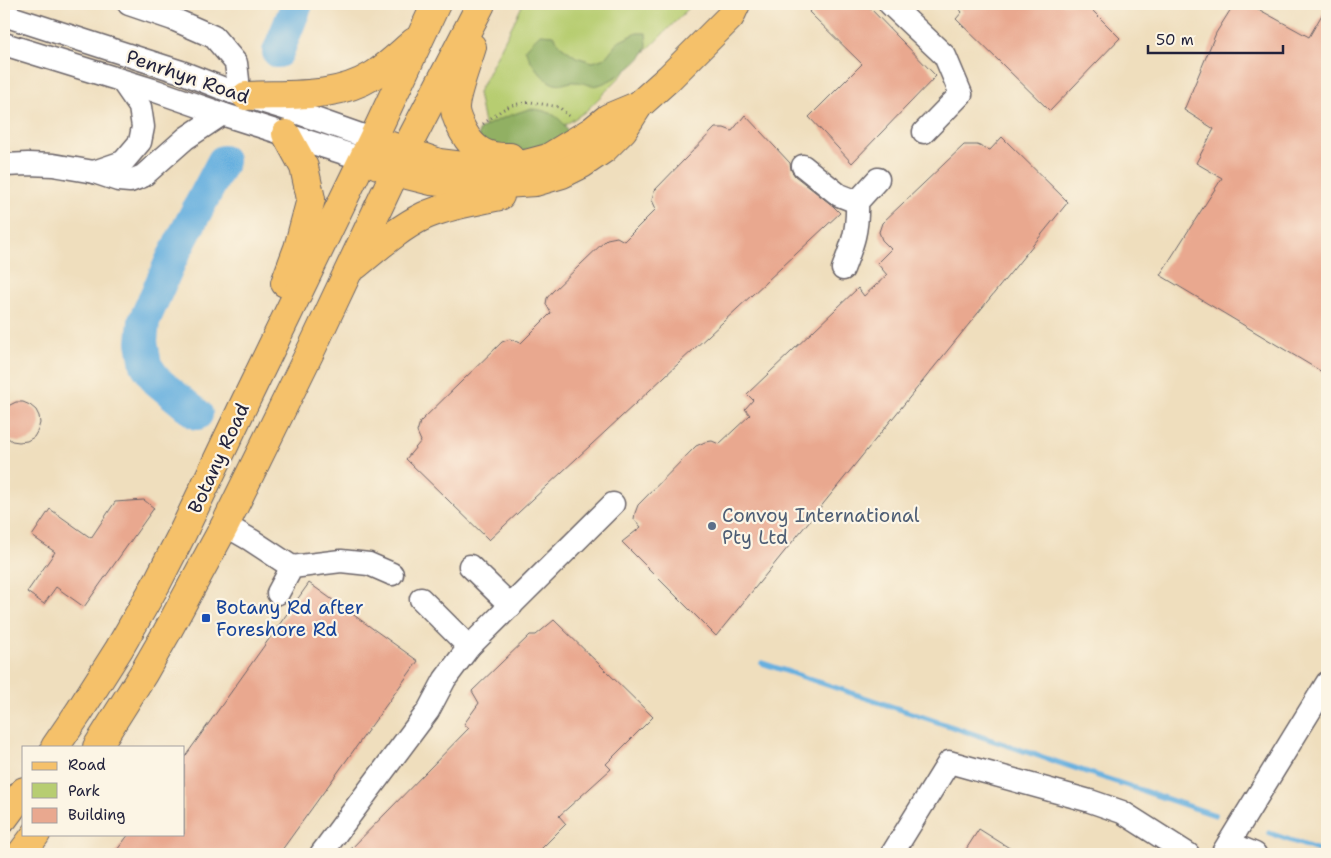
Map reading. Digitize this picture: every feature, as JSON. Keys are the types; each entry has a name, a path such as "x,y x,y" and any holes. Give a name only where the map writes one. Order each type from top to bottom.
{"main road":[{"name":"Botany Road","path":"56,746 119,649 158,581 436,4"},
{"path":"482,4 455,109 458,121 469,142 476,149 486,154 502,158 521,157 579,138"},
{"name":"Botany Road","path":"98,746 143,674 191,590 350,270 400,161 482,4"},
{"path":"350,270 384,242 425,216 442,209 510,194 536,182 562,174 582,164 604,149 623,130 639,104 675,71 733,11 751,9 756,4"},
{"path":"239,94 323,93 358,83 372,76 420,36"},
{"path":"400,161 463,166 501,167 522,165 548,158 592,131 608,118 639,104"},
{"path":"246,400 268,330 298,248 311,199 304,167 286,134"},
{"path":"367,149 400,161 431,181 478,186 536,182"},
{"path":"4,818 22,793"},
{"path":"21,854 34,836"}],"street":[{"path":"128,4 173,19 214,37 236,64 239,94"},
{"path":"890,4 946,56 962,94 924,132"},
{"name":"Penrhyn Road","path":"4,15 181,72 239,94 287,109 367,149"},
{"name":"Penrhyn Road","path":"4,44 122,80 286,134 367,149"},
{"path":"94,172 123,162 140,142 143,127 140,107 122,80"},
{"path":"4,164 53,165 130,181 143,176 186,138 222,114"},
{"path":"803,166 839,195 857,202"},
{"path":"843,269 856,233 857,202 878,179"},
{"path":"321,854 428,711 445,679 469,647 614,504"},
{"path":"224,525 292,567 341,561 369,564 392,574"},
{"path":"470,566 511,606"},
{"path":"278,592 292,567"},
{"path":"421,600 469,647"},
{"path":"1254,854 1226,848 1327,683"},
{"path":"892,854 950,762 1090,800 1122,812 1188,854"}],"path":[{"path":"477,129 502,110 512,105 531,102 559,107 573,120 579,138"}],"green space":[{"path":"523,4 693,4 586,111 556,131 485,129 478,93"},
{"path":"637,33 646,33 647,45 641,57 620,75 595,85 576,82 554,84 550,82 535,67 525,49 540,34 553,35 561,46 576,57 593,62 605,58 618,42"},
{"path":"529,109 536,109 554,115 563,123 569,135 557,142 514,153 478,140 479,130"}],"building":[{"path":"816,4 866,4 936,76 852,163 809,117 862,64 809,12"},
{"path":"955,4 1086,4 1120,38 1050,111 956,19 962,12"},
{"path":"1234,4 1249,4 1309,37 1327,6 1327,375 1160,275 1222,178 1196,163 1214,129 1184,110 1216,33"},
{"path":"745,115 790,163 791,170 795,176 840,213 489,540 406,459 421,441 417,432 420,422 502,342 510,339 521,343 551,313 546,304 547,298 552,292 607,239 617,237 624,241 656,209 652,200 654,191 715,128 724,128 732,131"},
{"path":"1002,137 1068,202 716,636 622,542 641,527 634,519 638,505 696,446 712,441 719,444 750,415 745,409 753,400 747,394 858,288 864,296 887,275 877,263 891,249 882,240 879,232 882,223 964,145 977,145 990,150"},
{"path":"16,402 30,405 39,416 38,430 34,437 27,441 12,441 4,435 4,411 8,406"},
{"path":"144,500 154,508 84,607 56,587 44,604 27,592 55,552 32,536 50,509 91,538 115,502"},
{"path":"309,583 418,661 279,854 114,854 128,836 185,836 185,757"},
{"path":"554,620 653,717 606,764 611,769 559,816 566,824 536,854 346,854 469,728 464,724 479,703 472,691 530,635 536,635"},
{"path":"979,829 1019,854 963,854"}],"waterway":[{"path":"278,52 297,4"},
{"path":"197,414 157,381 146,365 142,342 144,321 172,258 223,161"},
{"path":"762,663 1215,815"},
{"path":"1269,833 1327,853"}],"place":[{"name":"Convoy International Pty Ltd","path":"712,526"},
{"name":"Botany Rd after Foreshore Rd","path":"206,618"}]}
